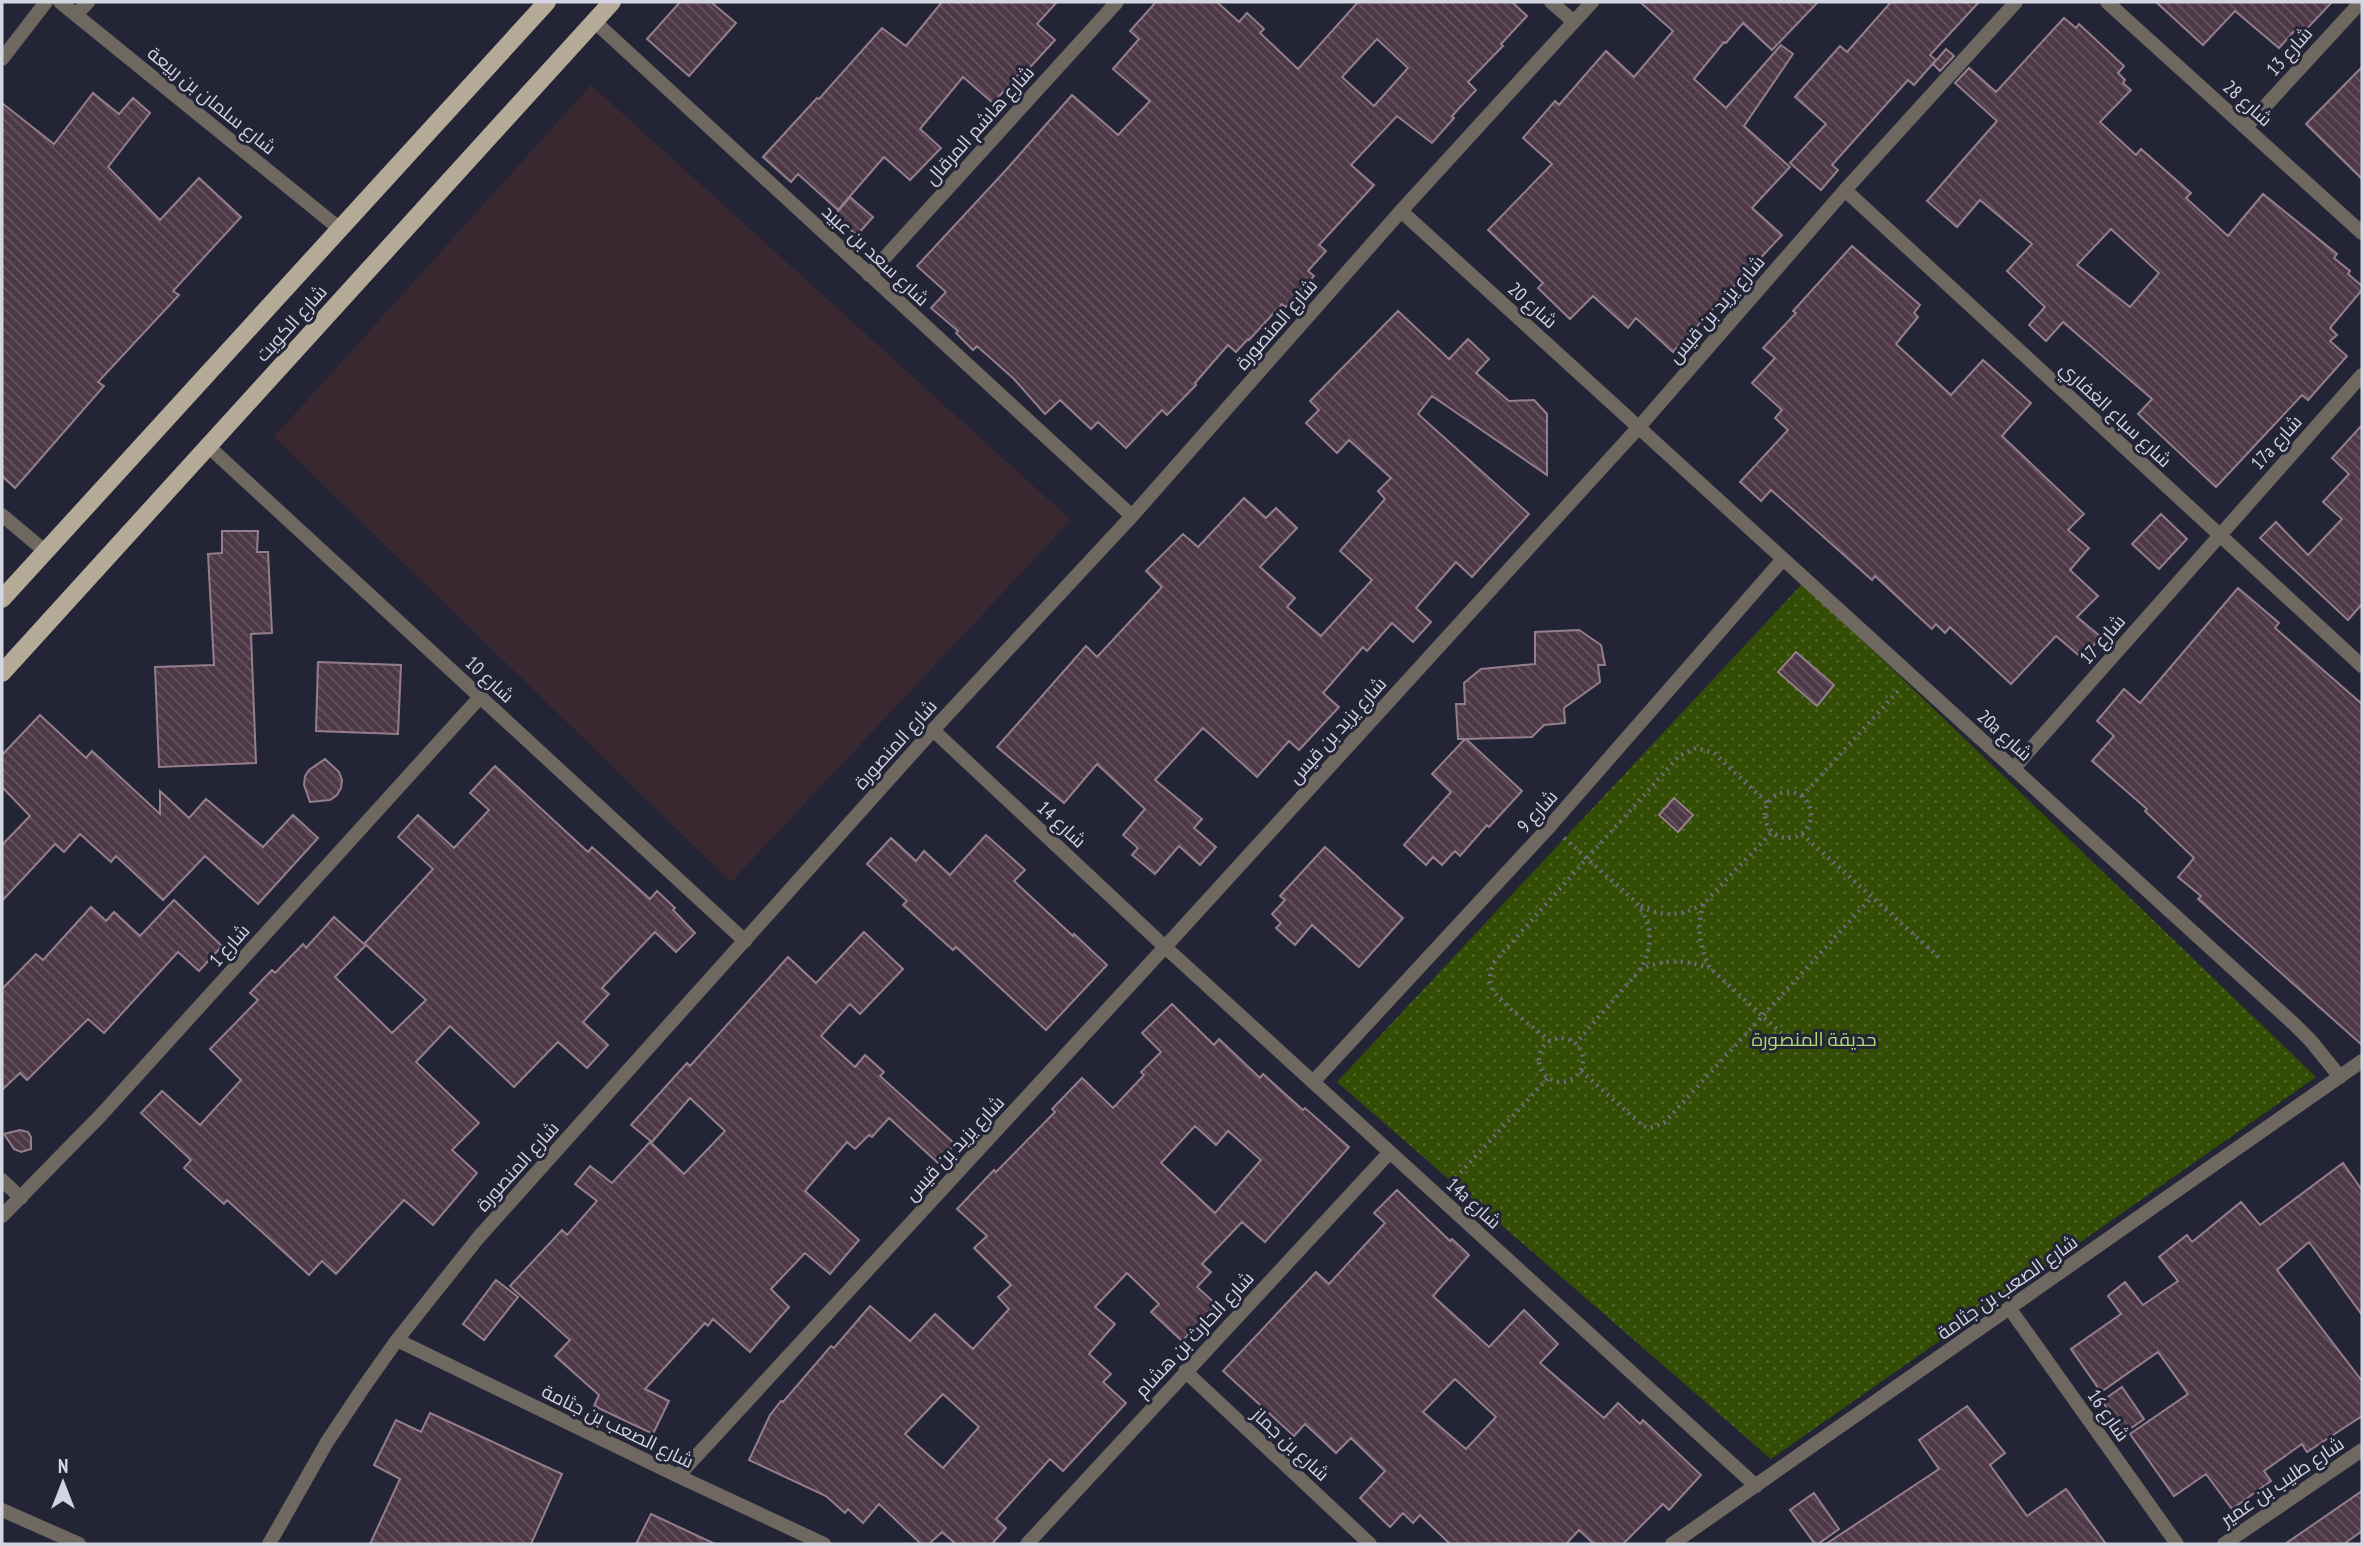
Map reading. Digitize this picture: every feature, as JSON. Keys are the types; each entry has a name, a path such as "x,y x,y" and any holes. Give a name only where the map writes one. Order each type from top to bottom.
{"main road":[{"name":"شارع الكويت","path":"2,599 547,2"},
{"name":"شارع الكويت","path":"2,673 612,2"}],"street":[{"path":"2,59 46,2"},
{"name":"شارع سلمان بن ربيعة","path":"60,2 340,229"},
{"path":"76,15 88,2"},
{"name":"شارع هاشم المرقال","path":"869,275 1117,2"},
{"path":"1551,2 1574,22"},
{"name":"شارع المنصورة","path":"269,1544 327,1442 397,1340 478,1238 933,730 1132,516 1401,211 1592,2"},
{"name":"شارع يزيد بن قيس","path":"678,1476 1639,427 1845,190 2016,2"},
{"name":"شارع 28","path":"2107,2 2362,233"},
{"name":"شارع 13","path":"2246,127 2361,2"},
{"name":"شارع سعد بن عبيد","path":"594,21 1132,516"},
{"name":"شارع سباع الغفاري","path":"1845,190 2362,666"},
{"name":"شارع 20","path":"1401,211 1639,427"},
{"name":"17a شارع","path":"2219,534 2362,375"},
{"name":"20a شارع","path":"1639,427 2294,1024 2340,1077"},
{"name":"شارع 10","path":"208,446 745,941"},
{"path":"2,515 46,552"},
{"name":"شارع 17","path":"2013,769 2219,534"},
{"name":"شارع 9","path":"1313,1082 1550,826 1783,558"},
{"name":"شارع 1","path":"2,1216 101,1115 481,696"},
{"name":"شارع 14","path":"933,730 1165,947"},
{"name":"14a شارع","path":"1165,947 1756,1486"},
{"name":"شارع الصعب بن جثامة","path":"1672,1544 2362,1061"},
{"name":"شارع الحارث بن هشام","path":"1027,1544 1390,1152"},
{"path":"2,1180 20,1198"},
{"name":"شارع 16","path":"2010,1309 2177,1544"},
{"name":"شارع الصعب بن جثامة","path":"397,1340 823,1544"},
{"name":"شارع بن جماز","path":"1185,1371 1370,1544"},
{"name":"شارع طليب بن عمير","path":"2224,1544 2362,1450"},
{"path":"2,1510 79,1544"}],"path":[{"path":"1802,796 1912,676"},
{"path":"1550,1041 1496,995 1490,978 1491,969 1495,961 1679,756 1696,748 1714,753 1767,803"},
{"path":"1787,791 1802,796 1811,808 1812,815 1807,829 1796,837 1783,838 1772,832 1765,818 1767,803 1779,793 1787,791"},
{"path":"1550,826 1637,903 1646,915 1650,929 1649,951 1639,971 1576,1044"},
{"path":"1637,903 1658,914 1670,915 1693,910 1703,904 1772,832"},
{"path":"1802,834 1942,960"},
{"path":"1581,1071 1643,1126 1650,1128 1664,1123 1872,897"},
{"path":"1703,904 1699,937 1702,953 1710,968 1793,1044"},
{"path":"1639,971 1667,961 1696,963 1710,968"},
{"path":"1563,1038 1576,1044 1584,1056 1581,1071 1569,1081 1562,1083 1548,1078 1539,1066 1545,1045 1550,1041 1563,1038"},
{"path":"1439,1197 1548,1078"}],"shaded area":[{"path":"591,85 1071,520 731,882 274,437"}],"green space":[{"name":"حديقة المنصورة","path":"1803,583 2316,1077 1771,1459 1337,1082"}],"building":[{"path":"680,2 711,2 736,23 689,76 647,39"},
{"path":"942,2 1057,2 1037,24 1055,40 993,103 963,77 920,129 941,148 910,180 884,157 838,210 798,174 791,182 763,157 882,28 906,46"},
{"path":"1156,2 1217,2 1239,22 1247,13 1264,29 1260,33 1298,69 1358,2 1512,2 1527,16 1501,44 1503,46 1468,82 1476,90 1432,143 1397,116 1351,165 1374,185 1319,245 1326,251 1308,271 1314,276 1286,307 1282,304 1236,352 1228,345 1196,385 1167,415 1162,410 1126,448 1098,422 1091,429 1060,400 1045,414 1014,379 977,346 973,350 956,333 958,331 931,308 946,292 917,266 1072,95 1118,135 1150,101 1113,69 1139,39 1130,31","holes":["1377,39 1408,68 1374,106 1342,77"]},
{"path":"1640,2 1818,2 1772,50 1743,23 1694,79 1726,108 1781,45 1793,54 1744,126 1790,167 1752,208 1782,235 1673,352 1636,318 1628,328 1593,296 1570,319 1538,288 1543,283 1488,230 1552,164 1523,138 1555,101 1559,105 1606,51 1634,77 1673,31"},
{"path":"1891,2 1979,2 1930,55 1936,60 1914,85 1908,80 1832,165 1838,170 1821,190 1790,163 1826,124 1795,97 1840,46 1847,52"},
{"path":"2156,2 2332,2 2302,34 2296,29 2279,48 2235,11 2203,45"},
{"path":"2064,18 2076,28 2079,24 2124,66 2118,73 2125,80 2123,83 2131,90 2100,122 2136,155 2141,149 2191,193 2186,198 2228,236 2263,194 2337,254 2334,258 2350,271 2348,274 2362,286 2362,290 2330,328 2337,335 2330,341 2347,356 2308,400 2302,395 2216,487 2138,414 2152,399 2063,322 2046,341 2029,325 2045,307 2007,271 2032,244 1980,200 1957,227 1927,201 1997,121 1955,83 1969,68 1996,92","holes":["2111,229 2159,273 2130,307 2077,265"]},
{"path":"1946,49 1954,56 1940,71 1933,64"},
{"path":"2362,67 2362,179 2306,124"},
{"path":"93,93 119,114 133,98 150,113 108,167 160,220 199,178 241,217 173,291 179,295 98,382 104,386 15,488 2,476 2,103 54,144"},
{"path":"850,197 873,217 857,235 834,216"},
{"path":"1852,246 1920,305 1914,313 1918,317 1896,344 1951,395 1983,360 2031,403 2002,436 2084,514 2068,530 2089,548 2070,570 2098,596 2077,617 2101,637 2082,658 2056,636 2011,684 1950,627 1945,633 1936,624 1932,629 1875,576 1872,580 1771,490 1761,501 1740,482 1788,430 1775,418 1782,410 1752,383 1775,358 1763,348"},
{"path":"1398,311 1449,359 1468,339 1489,359 1476,373 1509,401 1534,400 1547,414 1547,475 1432,396 1418,414 1529,514 1472,577 1456,562 1416,608 1431,622 1413,642 1392,623 1367,651 1363,647 1323,693 1339,707 1299,750 1289,741 1257,777 1203,728 1155,780 1202,819 1194,828 1216,847 1200,865 1179,846 1155,874 1132,855 1138,848 1123,835 1145,809 1097,764 1064,803 997,747 1086,646 1097,657 1162,587 1146,571 1183,534 1198,547 1244,498 1266,518 1276,508 1297,528 1260,567 1295,598 1287,607 1321,636 1372,580 1340,551 1385,499 1378,491 1391,478 1349,440 1337,453 1306,423 1319,410 1310,401"},
{"path":"2362,425 2362,604 2348,620 2260,538 2276,522 2308,555 2342,519 2323,502 2349,474 2332,458"},
{"path":"2161,514 2187,539 2159,569 2132,544"},
{"path":"222,531 258,531 257,552 268,552 272,633 251,634 256,763 159,767 155,667 214,665 208,554 222,553"},
{"path":"2238,588 2279,623 2275,628 2362,704 2362,1045 2198,899 2201,896 2178,877 2194,858 2145,811 2147,809 2092,761 2114,736 2097,721 2124,689 2140,703"},
{"path":"1579,630 1601,645 1605,665 1598,665 1600,682 1564,708 1565,723 1544,725 1532,737 1466,739 1522,791 1460,856 1455,851 1442,865 1433,857 1426,865 1404,845 1451,792 1432,774 1465,739 1458,739 1456,704 1465,704 1464,683 1481,669 1535,664 1535,632"},
{"path":"1796,652 1834,685 1817,706 1778,672"},
{"path":"318,662 401,665 398,734 316,731"},
{"path":"40,715 86,758 92,751 160,814 160,791 189,818 206,799 263,847 293,815 318,838 258,904 205,856 163,900 116,856 111,862 80,834 64,852 55,844 2,901 2,845 30,816 2,787 2,755"},
{"path":"325,759 339,772 341,788 330,800 310,802 304,785 305,776"},
{"path":"495,766 588,852 592,847 650,899 657,891 695,933 676,952 655,932 602,988 609,994 583,1022 608,1045 587,1068 558,1042 514,1087 450,1026 416,1062 479,1123 452,1150 477,1173 433,1225 404,1200 336,1274 322,1261 309,1275 227,1200 224,1204 184,1168 191,1160 141,1113 162,1091 200,1125 241,1080 210,1049 258,1000 250,993 272,970 275,973 303,944 306,948 334,917 364,944 433,869 398,837 418,815 454,848 489,810 470,793","holes":["366,945 426,1000 392,1033 335,977"]},
{"path":"1674,798 1693,815 1678,832 1659,815"},
{"path":"986,835 1025,870 1014,881 1107,965 1046,1030 956,947 953,950 903,905 907,901 867,864 891,838 916,861 924,851 950,875"},
{"path":"1325,847 1403,918 1359,967 1312,925 1295,945 1276,928 1281,923 1272,914 1285,900 1280,896"},
{"path":"174,900 222,946 199,971 178,952 104,1033 88,1019 27,1080 20,1073 2,1090 2,989 36,954 43,960 91,907 106,921 114,912 140,936"},
{"path":"864,932 903,969 860,1014 850,1004 821,1036 855,1067 865,1055 884,1072 880,1076 955,1144 938,1163 889,1118 872,1137 869,1135 855,1149 847,1142 805,1191 859,1240 830,1274 805,1253 771,1289 789,1307 750,1352 713,1319 708,1326 705,1323 645,1389 669,1401 653,1434 594,1406 599,1395 555,1356 570,1340 510,1286 562,1230 567,1235 597,1201 575,1184 590,1166 612,1183 650,1142 684,1174 725,1131 690,1098 652,1142 631,1125 687,1063 690,1066 788,957 816,983"},
{"path":"1172,1004 1214,1045 1219,1039 1260,1078 1263,1074 1349,1147 1265,1242 1242,1222 1202,1264 1211,1272 1197,1287 1217,1305 1182,1341 1151,1312 1159,1304 1127,1273 1095,1307 1115,1324 1089,1354 1111,1374 1103,1382 1126,1403 1063,1471 1050,1459 996,1519 1006,1528 992,1544 956,1544 942,1532 929,1544 921,1544 879,1504 863,1523 848,1509 845,1513 826,1496 749,1460 770,1415 781,1401 783,1402 831,1346 834,1348 870,1306 910,1341 935,1314 973,1349 1009,1309 998,1297 1011,1285 974,1248 987,1236 957,1209 1055,1112 1052,1109 1082,1078 1113,1108 1144,1075 1141,1072 1161,1052 1142,1033","holes":["1195,1126 1216,1145 1228,1131 1261,1160 1215,1213 1161,1163","943,1394 979,1427 943,1468 905,1434"]},
{"path":"20,1130 28,1132 31,1137 31,1149 21,1152 14,1149 4,1134"},
{"path":"2343,1163 2362,1190 2362,1315 2309,1242 2277,1270 2362,1381 2362,1416 2307,1452 2302,1444 2264,1471 2271,1481 2232,1509 2206,1474 2174,1496 2130,1434 2188,1394 2158,1352 2101,1392 2071,1349 2121,1314 2108,1296 2125,1282 2143,1305 2178,1281 2159,1257 2187,1235 2192,1242 2241,1202 2260,1225"},
{"path":"1397,1190 1450,1241 1452,1239 1469,1255 1433,1296 1489,1347 1524,1310 1558,1344 1540,1363 1604,1418 1618,1403 1640,1424 1643,1420 1701,1475 1669,1510 1663,1504 1623,1544 1594,1544 1579,1530 1566,1544 1450,1544 1420,1515 1413,1523 1403,1513 1390,1527 1360,1498 1385,1471 1351,1438 1336,1453 1305,1424 1294,1436 1223,1371 1316,1272 1329,1284 1385,1223 1374,1213","holes":["1455,1379 1496,1417 1466,1449 1423,1412"]},
{"path":"496,1280 518,1297 484,1340 463,1324"},
{"path":"2122,1387 2144,1419 2124,1433 2102,1401"},
{"path":"1967,1406 2005,1453 1990,1465 2027,1516 2066,1489 2106,1544 1826,1544 1939,1469 1919,1440"},
{"path":"430,1413 562,1474 531,1544 370,1544 400,1479 374,1465 396,1420 421,1432"},
{"path":"2362,1491 2362,1531 2344,1544 2285,1544"},
{"path":"1814,1493 1839,1529 1818,1544 1815,1544 1790,1510"},
{"path":"651,1514 715,1544 636,1544"}]}
